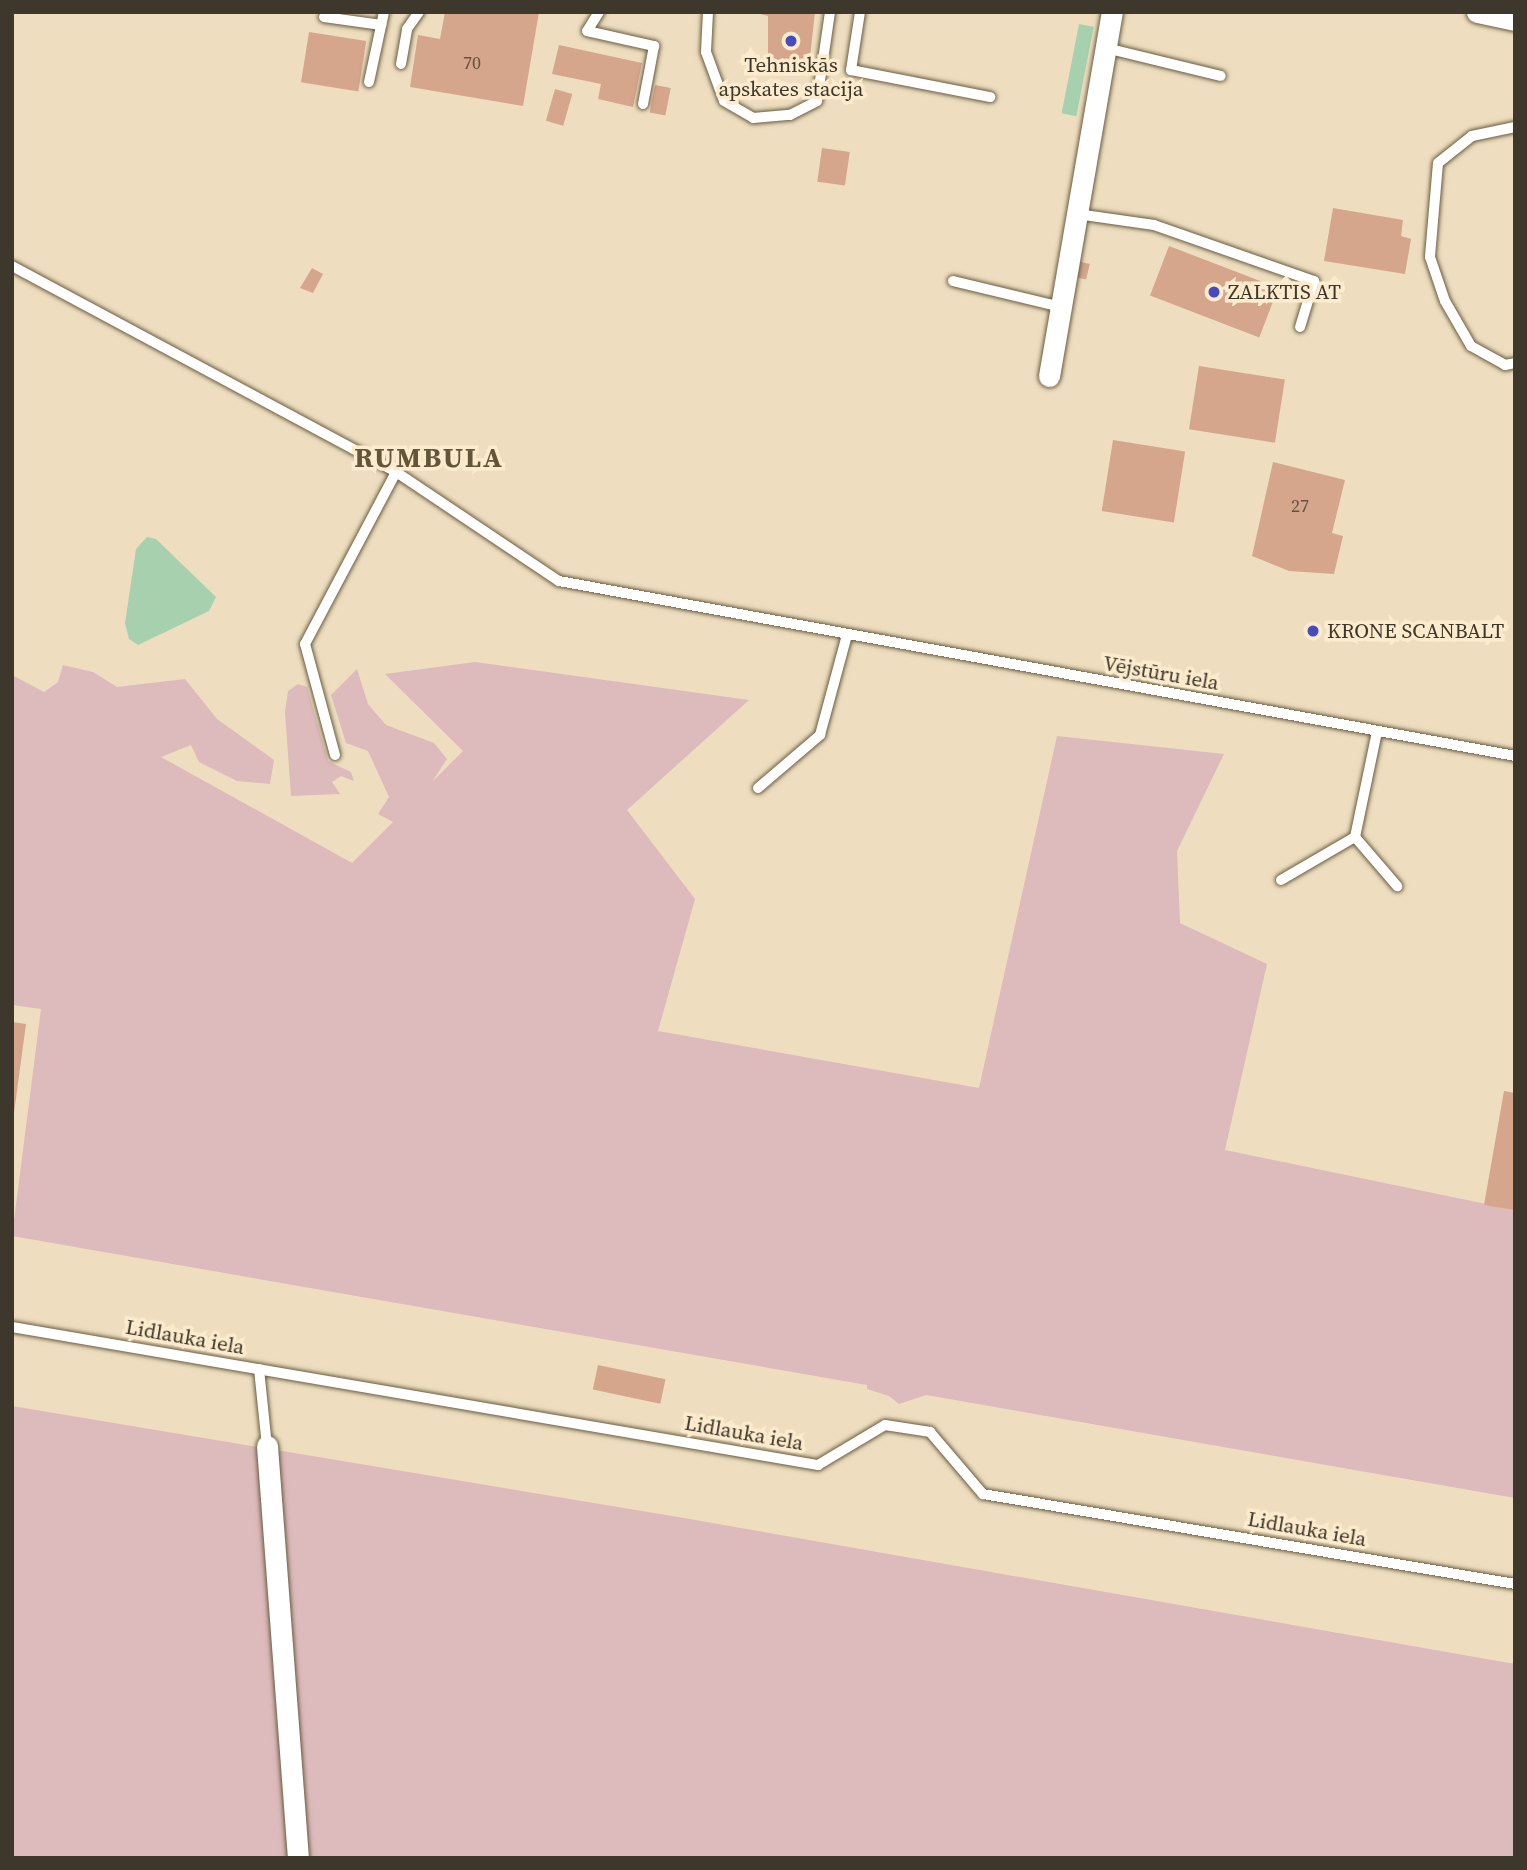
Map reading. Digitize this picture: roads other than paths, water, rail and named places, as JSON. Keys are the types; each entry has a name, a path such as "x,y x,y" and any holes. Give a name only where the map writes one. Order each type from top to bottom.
{"street":[{"path":"1049,376 1112,12"},
{"path":"1477,12 1515,20"},
{"path":"267,1446 298,1858"}],"lane":[{"path":"369,82 384,12"},
{"path":"401,64 407,29 419,12"},
{"path":"599,12 587,32 654,46 643,104"},
{"path":"708,12 706,52 724,101 753,118 790,115 817,101 830,12"},
{"path":"860,12 851,69 990,97"},
{"path":"324,17 381,25"},
{"path":"1105,48 1221,76"},
{"path":"1515,127 1472,136 1438,163 1430,257 1445,301 1471,346 1505,365 1515,363"},
{"path":"1077,214 1154,225 1314,281 1300,327"},
{"name":"Vējstūru iela","path":"12,266 396,472 559,581 1515,756"},
{"path":"953,281 1061,307"},
{"path":"335,755 305,644 396,472"},
{"path":"758,789 820,736 847,635"},
{"path":"1281,880 1355,837 1377,732"},
{"path":"1355,837 1397,886"},
{"name":"Lidlauka iela","path":"12,1327 818,1465 885,1425 930,1432 983,1494 1515,1584"},
{"path":"259,1370 267,1446"}],"place":[{"name":"Tehniskās apskates stacija","path":"791,41"},
{"name":"ZALKTIS AT","path":"1214,292"},
{"name":"KRONE SCANBALT","path":"1313,631"}],"district":[{"name":"RUMBULA","path":"429,457"}]}
